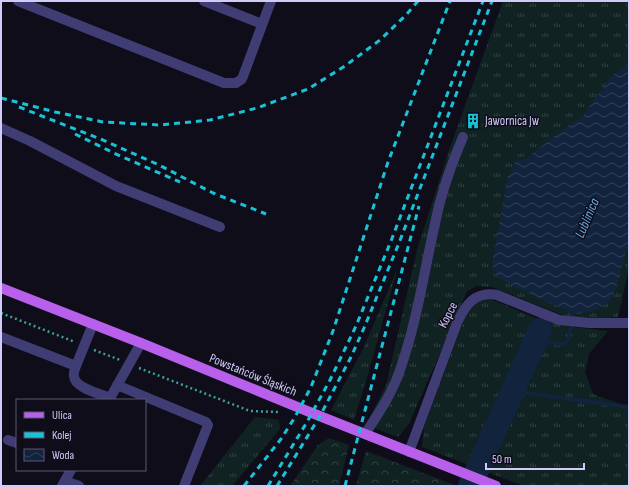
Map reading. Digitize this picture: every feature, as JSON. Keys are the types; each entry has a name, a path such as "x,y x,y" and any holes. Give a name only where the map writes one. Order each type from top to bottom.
{"main road":[{"name":"Powstańców Śląskich","path":"1,288 492,484"}],"street":[{"path":"18,1 224,83 236,83 242,78 271,1"},
{"path":"204,1 262,24"},
{"path":"1,128 30,141 116,186 220,227"},
{"path":"365,434 386,402 400,370 413,324 440,203 453,160 463,137"},
{"name":"Kopce","path":"409,452 456,323 461,312 473,299 489,294 497,295 551,317 571,322 629,323"},
{"path":"93,324 76,366 74,376 75,381 79,386 110,399 141,343"},
{"path":"1,337 76,366"},
{"path":"117,385 206,422 208,425 184,486"},
{"path":"70,471 64,483 79,486"}],"path":[{"path":"1,313 250,411 282,412"}],"green space":[{"path":"503,1 629,1 629,268 618,317 583,319 563,315 492,287 477,286 467,291 409,424 398,437 366,425 386,385 417,250 449,150"},
{"path":"398,267 354,420 331,410 363,349"},
{"path":"486,298 541,320 574,327 608,331 589,354 585,372 593,394 629,407 629,486 524,486 422,447 424,427 466,314 475,302"},
{"path":"255,417 279,420 280,429 232,486 200,486"},
{"path":"329,438 349,445 339,486 290,486 318,445"},
{"path":"366,451 457,486 356,486"}],"water":[{"path":"629,63 629,239 617,285 610,301 596,310 572,314 564,308 551,304 498,278 494,272 492,264 508,176 516,161 527,158 566,127 582,117 610,78"}],"waterway":[{"path":"535,342 563,344 566,342 570,335 572,314"},
{"name":"Lublinica","path":"470,486 540,330"},
{"path":"513,391 629,407"}],"railway":[{"path":"1,98 55,112 103,122 160,125 210,120 257,108 308,89 345,66 380,40 418,1"},
{"path":"244,486 281,439 311,387 333,331 388,162 450,1"},
{"path":"268,486 307,422 330,380 356,326 391,241 483,1"},
{"path":"277,486 320,416 351,357 364,328 399,243 492,1"},
{"path":"19,107 103,140 159,165 213,193 266,214"},
{"path":"75,134 118,155 180,182"},
{"path":"345,486 419,206"}],"place":[{"name":"Jawornica Jw","path":"473,121"}]}
